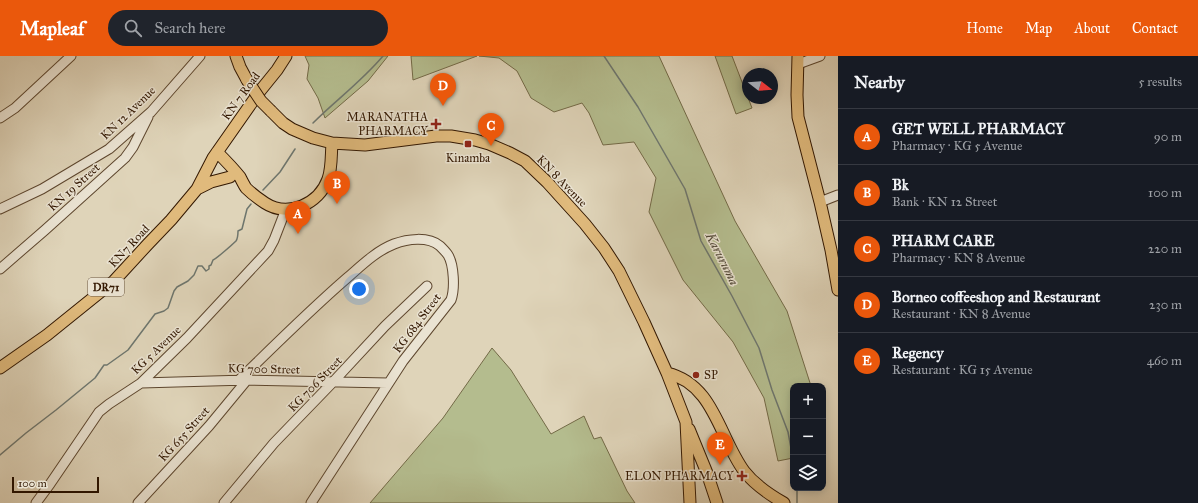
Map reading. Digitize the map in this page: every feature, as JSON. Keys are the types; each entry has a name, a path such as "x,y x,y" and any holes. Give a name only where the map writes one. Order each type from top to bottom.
{"main road":[{"name":"KN 8 Avenue","path":"236,56 247,80 261,101 283,123 292,129 313,138 332,143 365,145 436,136 451,136 474,140 489,144 525,161 552,187 585,224 604,248 619,271 667,373 686,422 690,478 690,503"},
{"name":"KN 7 Road","path":"215,155 286,56"},
{"path":"798,60 798,118 820,202 838,290"},
{"path":"226,139 225,152 227,163"},
{"path":"215,155 227,163 246,187 265,203 276,208 297,208 309,203 320,194 325,185 328,178 332,143"},
{"path":"215,155 230,177 240,185 246,187"},
{"name":"KN7 Road","path":"0,368 47,335 114,281 171,220 197,189 215,155"},
{"path":"197,189 211,182 230,177"},
{"path":"667,373 680,376 704,397 743,470 762,488 784,503"},
{"path":"686,422 717,503"},
{"path":"688,460 701,459"},
{"path":"688,460 705,472"},
{"path":"690,478 705,472"}],"street":[{"path":"0,118 15,108 71,56"},
{"name":"KN 12 Avenue","path":"0,209 42,189 109,150 150,112 200,56"},
{"path":"798,60 820,56"},
{"name":"KN 19 Street","path":"0,269 125,158 133,147 150,112"},
{"path":"820,202 838,195"},
{"name":"KG 5 Avenue","path":"36,503 100,412 109,404 141,383 187,338 268,251 286,209"},
{"name":"KG 684 Street","path":"243,380 325,297 367,261 386,248 406,240 428,240 440,246 450,258 453,274 452,296 449,303 403,361 311,503"},
{"name":"KG 706 Street","path":"224,503 274,443 385,326 427,286"},
{"name":"KG 700 Street","path":"141,383 243,380 388,383"},
{"name":"KG 655 Street","path":"138,503 208,426 243,380"}],"green space":[{"path":"305,56 388,56 368,81 325,118 318,98 307,79 309,65"},
{"path":"411,56 477,56 413,80"},
{"path":"479,56 659,56 735,221 787,311 810,383 790,383 790,459 778,461 764,398 733,342 683,280 649,212 656,178 634,142 603,145 589,113 582,103 554,112 531,98 517,71 499,58"},
{"path":"715,56 732,56 742,82 742,104 750,104 752,108 736,114"},
{"path":"492,348 511,370 551,434 584,416 594,439 601,437 627,491 635,503 370,503 443,418"}],"waterway":[{"path":"313,123 366,74 383,56"},
{"name":"Karuruma","path":"604,56 638,107 685,189 701,241 759,348 772,390 788,432 792,455"},
{"path":"263,190 280,172 295,149"},
{"path":"0,455 95,378 104,365 107,365 128,350 155,314 168,308 177,287 188,281 194,275 198,266 202,266 206,271 209,269 209,266 213,260 236,241 238,231 242,229 247,209 251,204"},
{"name":"Karuruma","path":"797,491 797,503"}],"place":[{"name":"Borneo coffeeshop and Restaurant","path":"443,106"},
{"name":"MARANATHA PHARMACY","path":"436,124"},
{"name":"Kinamba","path":"468,144"},
{"name":"PHARM CARE","path":"491,146"},
{"name":"Bk","path":"337,204"},
{"name":"GET WELL PHARMACY","path":"298,234"},
{"name":"SP","path":"696,375"},
{"name":"Regency","path":"720,465"},
{"name":"ELON PHARMACY","path":"742,476"}]}
